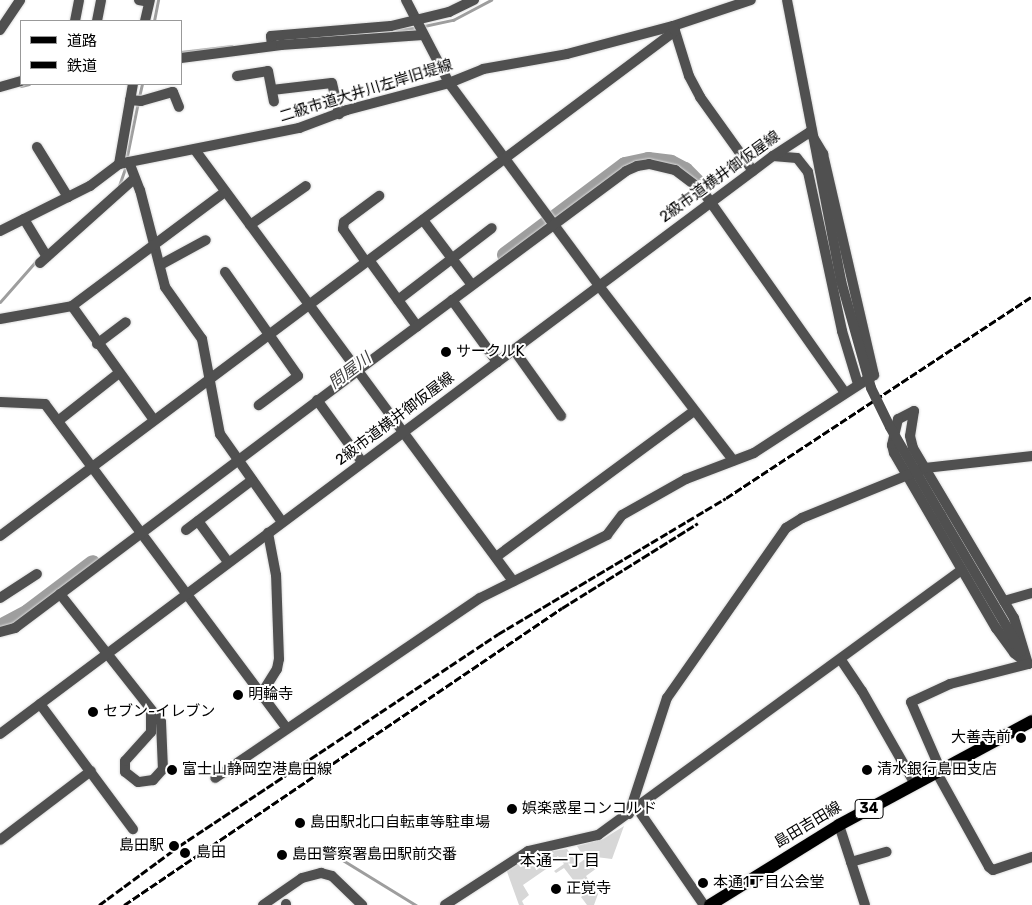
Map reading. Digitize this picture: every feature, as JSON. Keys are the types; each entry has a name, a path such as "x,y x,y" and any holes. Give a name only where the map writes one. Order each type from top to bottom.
{"main road":[{"name":"島田吉田線","path":"710,905 839,825 1032,721"}],"street":[{"path":"0,30 20,0"},
{"path":"75,20 79,0"},
{"path":"96,20 101,0"},
{"path":"406,0 449,83 506,158 598,286 733,460"},
{"path":"362,35 449,12 474,0"},
{"name":"二級市道大井川左岸旧堤線","path":"0,231 90,186 124,163 298,128 339,114 449,83 482,69 567,54 674,29 750,0"},
{"path":"787,0 810,132 841,281 871,388 890,427 1030,666"},
{"path":"145,20 146,1"},
{"path":"0,536 506,158 674,29 688,76 700,97 753,171"},
{"path":"182,58 272,41 362,35 423,34"},
{"path":"238,76 268,71 274,102"},
{"path":"0,87 20,81"},
{"path":"272,90 332,83 339,114"},
{"path":"133,85 124,163 136,178 165,286 202,339 220,434 282,522"},
{"path":"130,100 141,101 173,92 179,107"},
{"path":"215,778 286,727 480,598 607,535 622,515 686,479 754,453 874,375 823,154 810,132"},
{"name":"2級市道横井御仮屋線","path":"0,734 187,592 711,202 773,156 810,132"},
{"path":"38,147 68,197"},
{"path":"195,150 513,581"},
{"path":"773,156 797,158 808,172 842,331 858,384"},
{"path":"0,632 14,628 141,531 626,171 649,164 686,176 711,202 845,393"},
{"path":"24,219 44,260 136,178"},
{"path":"250,225 306,186"},
{"path":"0,319 72,306 225,192"},
{"path":"379,196 344,222 343,229 417,326"},
{"path":"423,220 472,285"},
{"path":"398,300 492,228"},
{"path":"160,265 206,240"},
{"path":"225,272 298,376 259,405"},
{"path":"452,300 497,362"},
{"path":"72,306 97,344 154,420"},
{"path":"97,344 126,322"},
{"path":"514,350 561,416"},
{"path":"58,421 119,373"},
{"path":"317,400 362,462"},
{"path":"0,402 45,404 286,727"},
{"path":"496,557 694,410"},
{"path":"914,411 910,436 913,448 1014,618 1030,666 1014,653 1000,634 908,477 892,445 898,419 914,411"},
{"path":"633,811 667,698 786,528 802,518 908,477 925,468 1032,456"},
{"path":"186,530 252,480"},
{"path":"198,521 228,562"},
{"path":"262,693 277,669 279,658 276,575 268,533"},
{"path":"445,905 518,856 598,835 962,570"},
{"path":"0,598 37,574"},
{"path":"1004,600 1032,593"},
{"path":"60,594 151,713 161,722 163,769 153,780 138,782 125,772 125,762 151,732 151,713"},
{"path":"840,660 862,691 915,784"},
{"path":"1030,666 950,684 911,702 939,772 989,867 993,870 1032,857"},
{"path":"40,704 133,829"},
{"path":"0,840 91,771"},
{"path":"633,811 704,905"},
{"path":"839,825 865,905"},
{"path":"851,862 887,852"},
{"path":"263,905 310,874 321,872 332,876 362,905"}],"shaded area":[{"path":"624,826 612,859 596,857 597,868 586,876 598,894 594,905 587,905 581,897 584,894 564,868 556,873 554,871 564,864 558,856 547,864 549,867 523,885 529,895 522,901 524,905 519,905 506,869 531,854 567,849 578,864 585,859 577,846 603,839"}],"waterway":[{"path":"154,20 158,0"},
{"path":"424,26 453,20 491,0"},
{"path":"391,31 418,27"},
{"path":"339,36 376,32"},
{"path":"182,52 232,46"},
{"path":"21,86 25,85"},
{"path":"139,97 142,85"},
{"path":"126,161 138,102"},
{"name":"問屋川","path":"505,255 625,165 648,160 671,163 685,170 704,189"},
{"path":"119,186 126,166"},
{"path":"0,302 37,260"},
{"name":"問屋川","path":"0,627 28,612 93,563"},
{"path":"338,857 416,905"}],"railway":[{"path":"99,905 179,846 498,634 726,498 1032,296"},
{"path":"124,905 562,608 698,523"}],"place":[{"name":"サークルK","path":"446,352"},
{"name":"明輪寺","path":"238,695"},
{"name":"セブン-イレブン","path":"93,712"},
{"name":"大善寺前","path":"1021,738"},
{"name":"富士山静岡空港島田線","path":"172,770"},
{"name":"清水銀行島田支店","path":"867,770"},
{"name":"娯楽惑星コンコルド","path":"512,809"},
{"name":"島田駅北口自転車等駐車場","path":"300,823"},
{"name":"島田駅","path":"174,846"},
{"name":"島田","path":"185,853"},
{"name":"島田警察署島田駅前交番","path":"282,855"},
{"name":"本通1丁目公会堂","path":"703,883"},
{"name":"正覚寺","path":"556,889"}],"district":[{"name":"本通一丁目","path":"560,861"}]}
